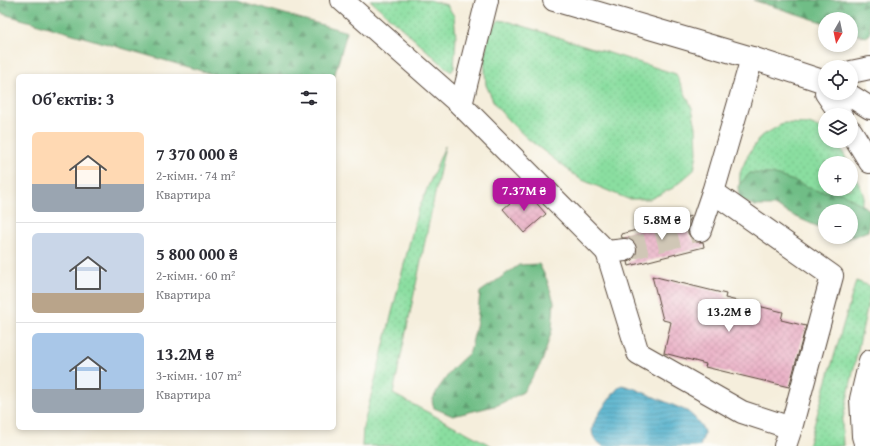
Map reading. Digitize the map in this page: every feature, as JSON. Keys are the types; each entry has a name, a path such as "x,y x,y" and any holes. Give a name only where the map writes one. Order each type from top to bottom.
{"main road":[{"path":"342,0 461,105 616,251 638,353 788,437 832,276 713,192"},
{"path":"461,105 487,0"},
{"path":"554,0 752,58 818,83"},
{"path":"700,230 713,192 752,58"},
{"path":"858,71 870,68"},
{"path":"858,92 870,95"},
{"path":"857,100 870,108"},
{"path":"858,142 870,162"},
{"path":"866,446 863,436 861,399 870,361"}],"green space":[{"path":"0,0 236,0 347,32 335,74 212,74 0,13"},
{"path":"370,0 429,0 447,5 454,16 456,37 454,68 451,72"},
{"path":"753,0 870,0 870,34 866,37 858,34 858,12 818,12 818,21"},
{"path":"499,20 510,22 676,74 692,108 696,127 697,153 694,170 673,188 650,199 628,199 580,179 528,139 495,105 486,85 484,57 490,31"},
{"path":"784,123 809,124 818,127 818,148 839,148 845,156 818,156 818,196 858,196 858,182 864,197 858,213 858,204 818,204 818,210 739,195 740,173 747,157 760,137"},
{"path":"445,146 393,394 492,446 362,446 363,428 417,213"},
{"path":"750,173 772,174 818,191 818,196 847,196 870,210 868,231 858,235 858,204 818,204 818,227 776,206 755,206 739,199 738,186"},
{"path":"539,264 547,280 554,302 552,330 542,362 523,392 498,405 453,416 434,408 432,401 438,389 453,368 470,352 477,322 480,292 519,265"},
{"path":"856,281 870,286 870,294 842,423 843,446 808,446"}],"water":[{"path":"622,385 633,388 687,411 695,418 704,432 700,446 603,446 597,442 592,433 594,424 604,406"}],"building":[{"path":"525,190 546,214 524,233 503,209"},
{"path":"691,216 688,226 688,233 696,242 703,242 704,247 629,266 628,262 633,260 636,255 637,248 635,242 630,238 622,238 621,234"},
{"path":"652,276 726,294 725,298 783,312 781,320 806,326 789,387 705,367 706,364 664,353 671,322 663,320"}],"tunnel":[{"path":"625,250 700,230"}]}
